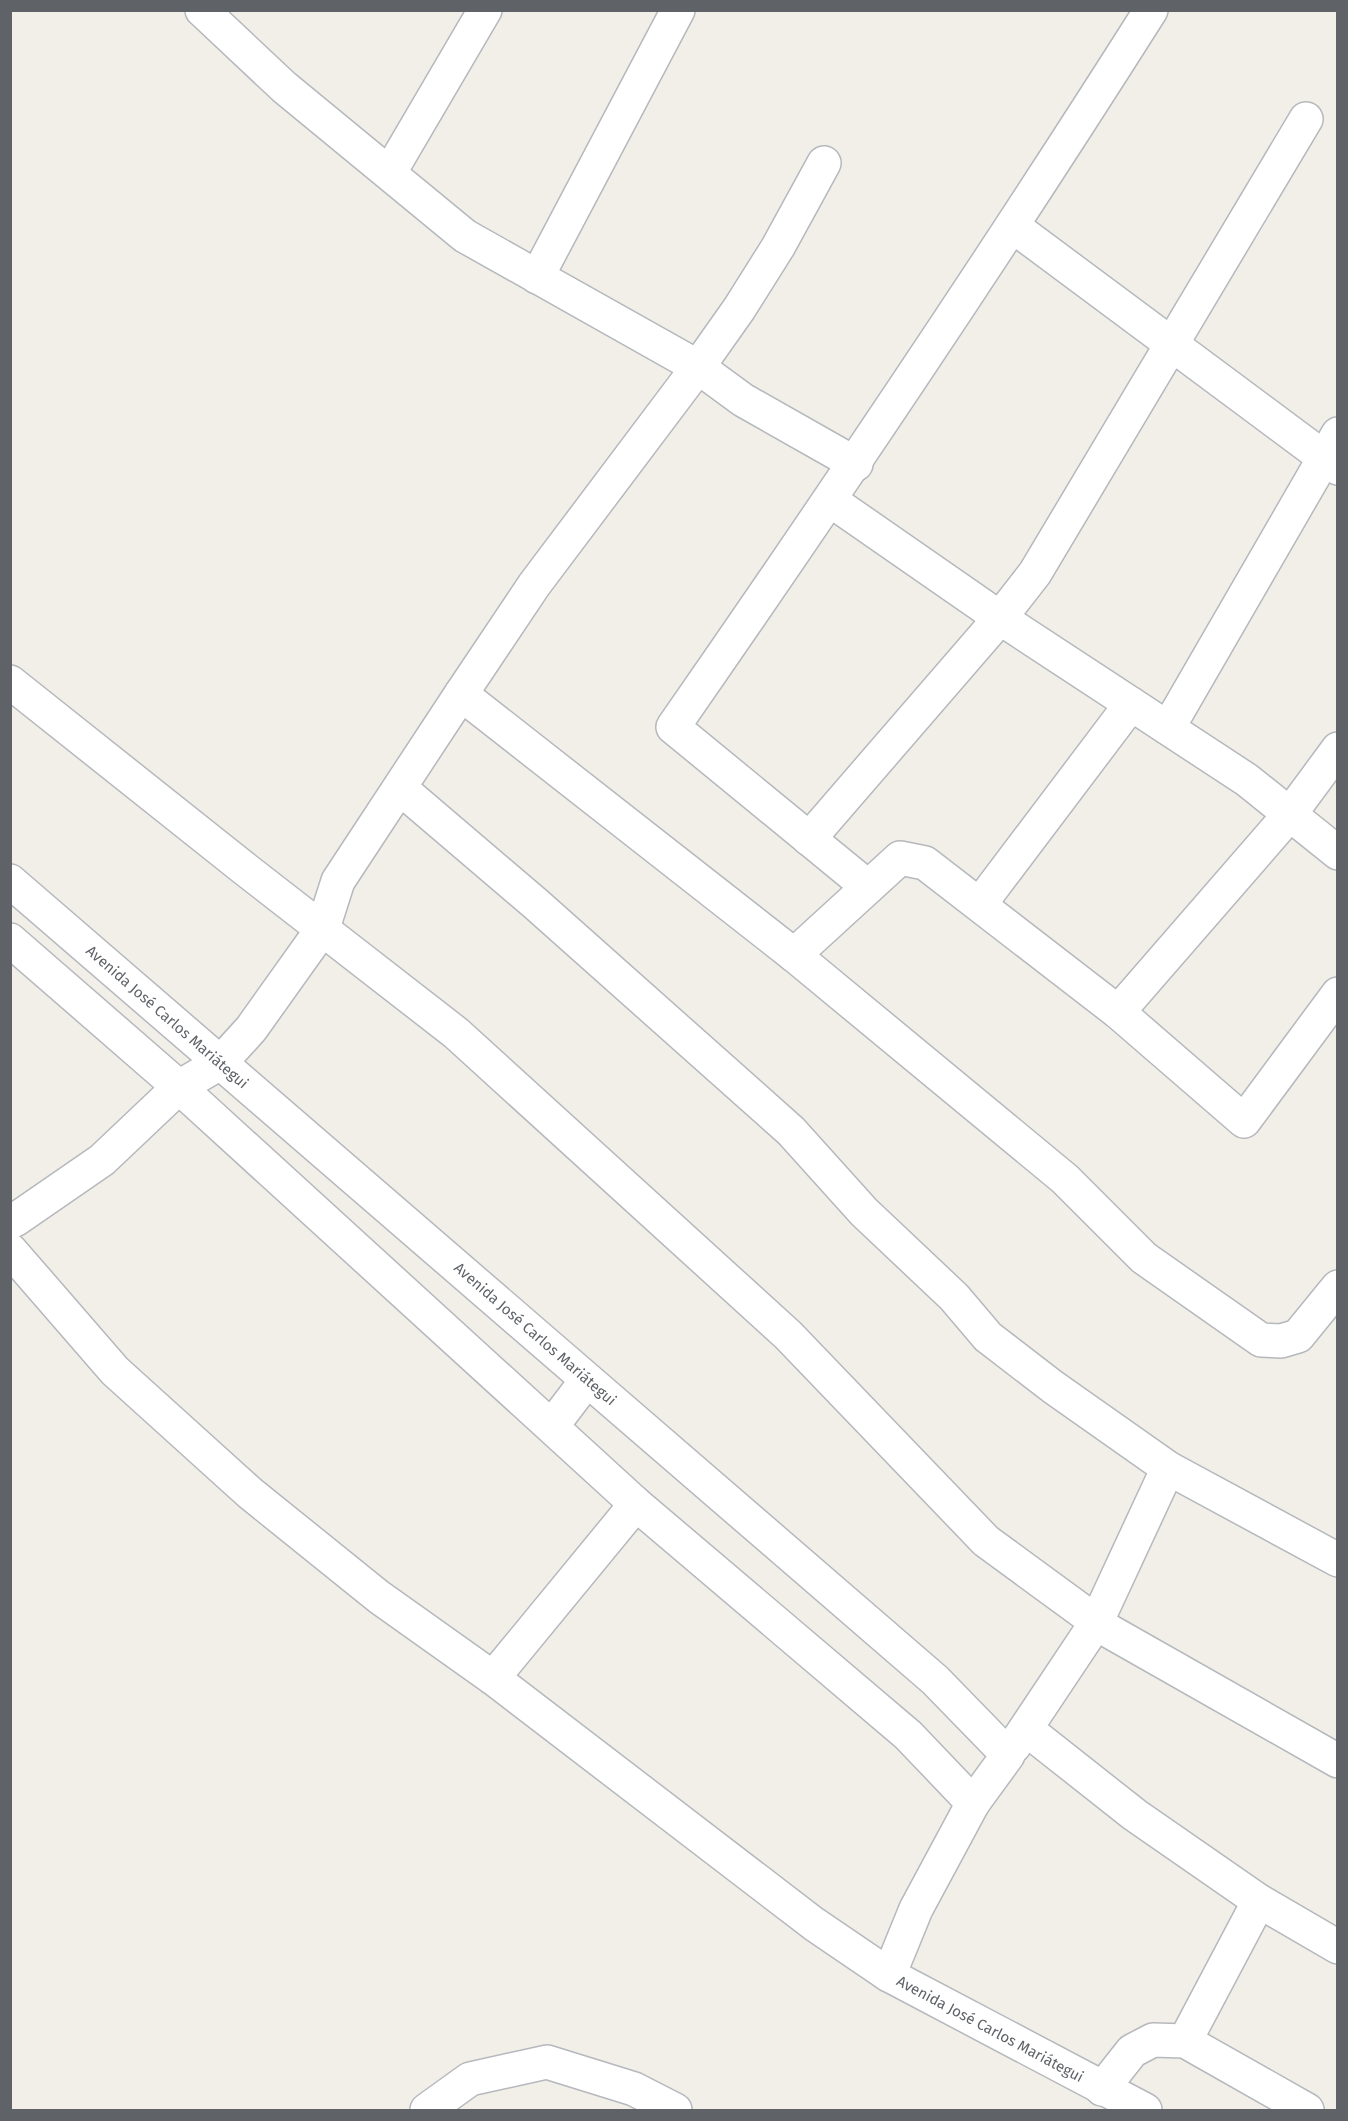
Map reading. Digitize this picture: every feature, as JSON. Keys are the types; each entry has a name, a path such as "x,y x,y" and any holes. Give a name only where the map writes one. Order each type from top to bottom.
{"street":[{"path":"202,10 284,87 465,236 698,367 743,400 856,464"},
{"path":"390,172 484,10"},
{"path":"537,277 678,10"},
{"path":"868,887 673,727 856,464 1014,227 1151,10"},
{"path":"809,839 1000,618 1035,573 1170,343 1306,119"},
{"path":"10,1220 15,1220 102,1160 179,1087 220,1063 250,1029 323,928 338,881 461,694 534,585 698,367 778,247 824,163"},
{"path":"1014,227 1170,343 1333,453 1167,728"},
{"path":"830,500 1000,618 1246,780 1338,852"},
{"path":"10,682 245,870 456,1033 788,1335 986,1541 1096,1623 1338,1761"},
{"path":"461,694 794,955 1065,1179 1144,1258 1261,1340 1281,1341 1299,1336 1338,1287"},
{"path":"980,903 1131,704"},
{"path":"1118,1012 1290,814 1338,749"},
{"path":"400,788 536,904 791,1131 864,1212 954,1297 988,1337 1053,1387 1168,1468 1338,1560"},
{"path":"794,955 900,858 925,863 980,903 1118,1012 1244,1121 1338,994"},
{"name":"Avenida José Carlos Mariátegui","path":"10,882 935,1680 1017,1742 973,1803 916,1909 889,1975 1144,2110"},
{"path":"10,940 179,1087 636,1504 908,1735 973,1803"},
{"path":"10,1250 115,1371 250,1493 379,1597 494,1678 814,1924 889,1975"},
{"path":"552,1425 587,1380"},
{"path":"1168,1468 1096,1623 1017,1742 1135,1815 1259,1901 1338,1947"},
{"path":"494,1678 636,1504"},
{"path":"1185,2041 1259,1901"},
{"path":"1102,2089 1132,2051 1153,2040 1185,2041 1307,2110"},
{"path":"427,2110 470,2079 547,2062 634,2089 675,2110"}]}
